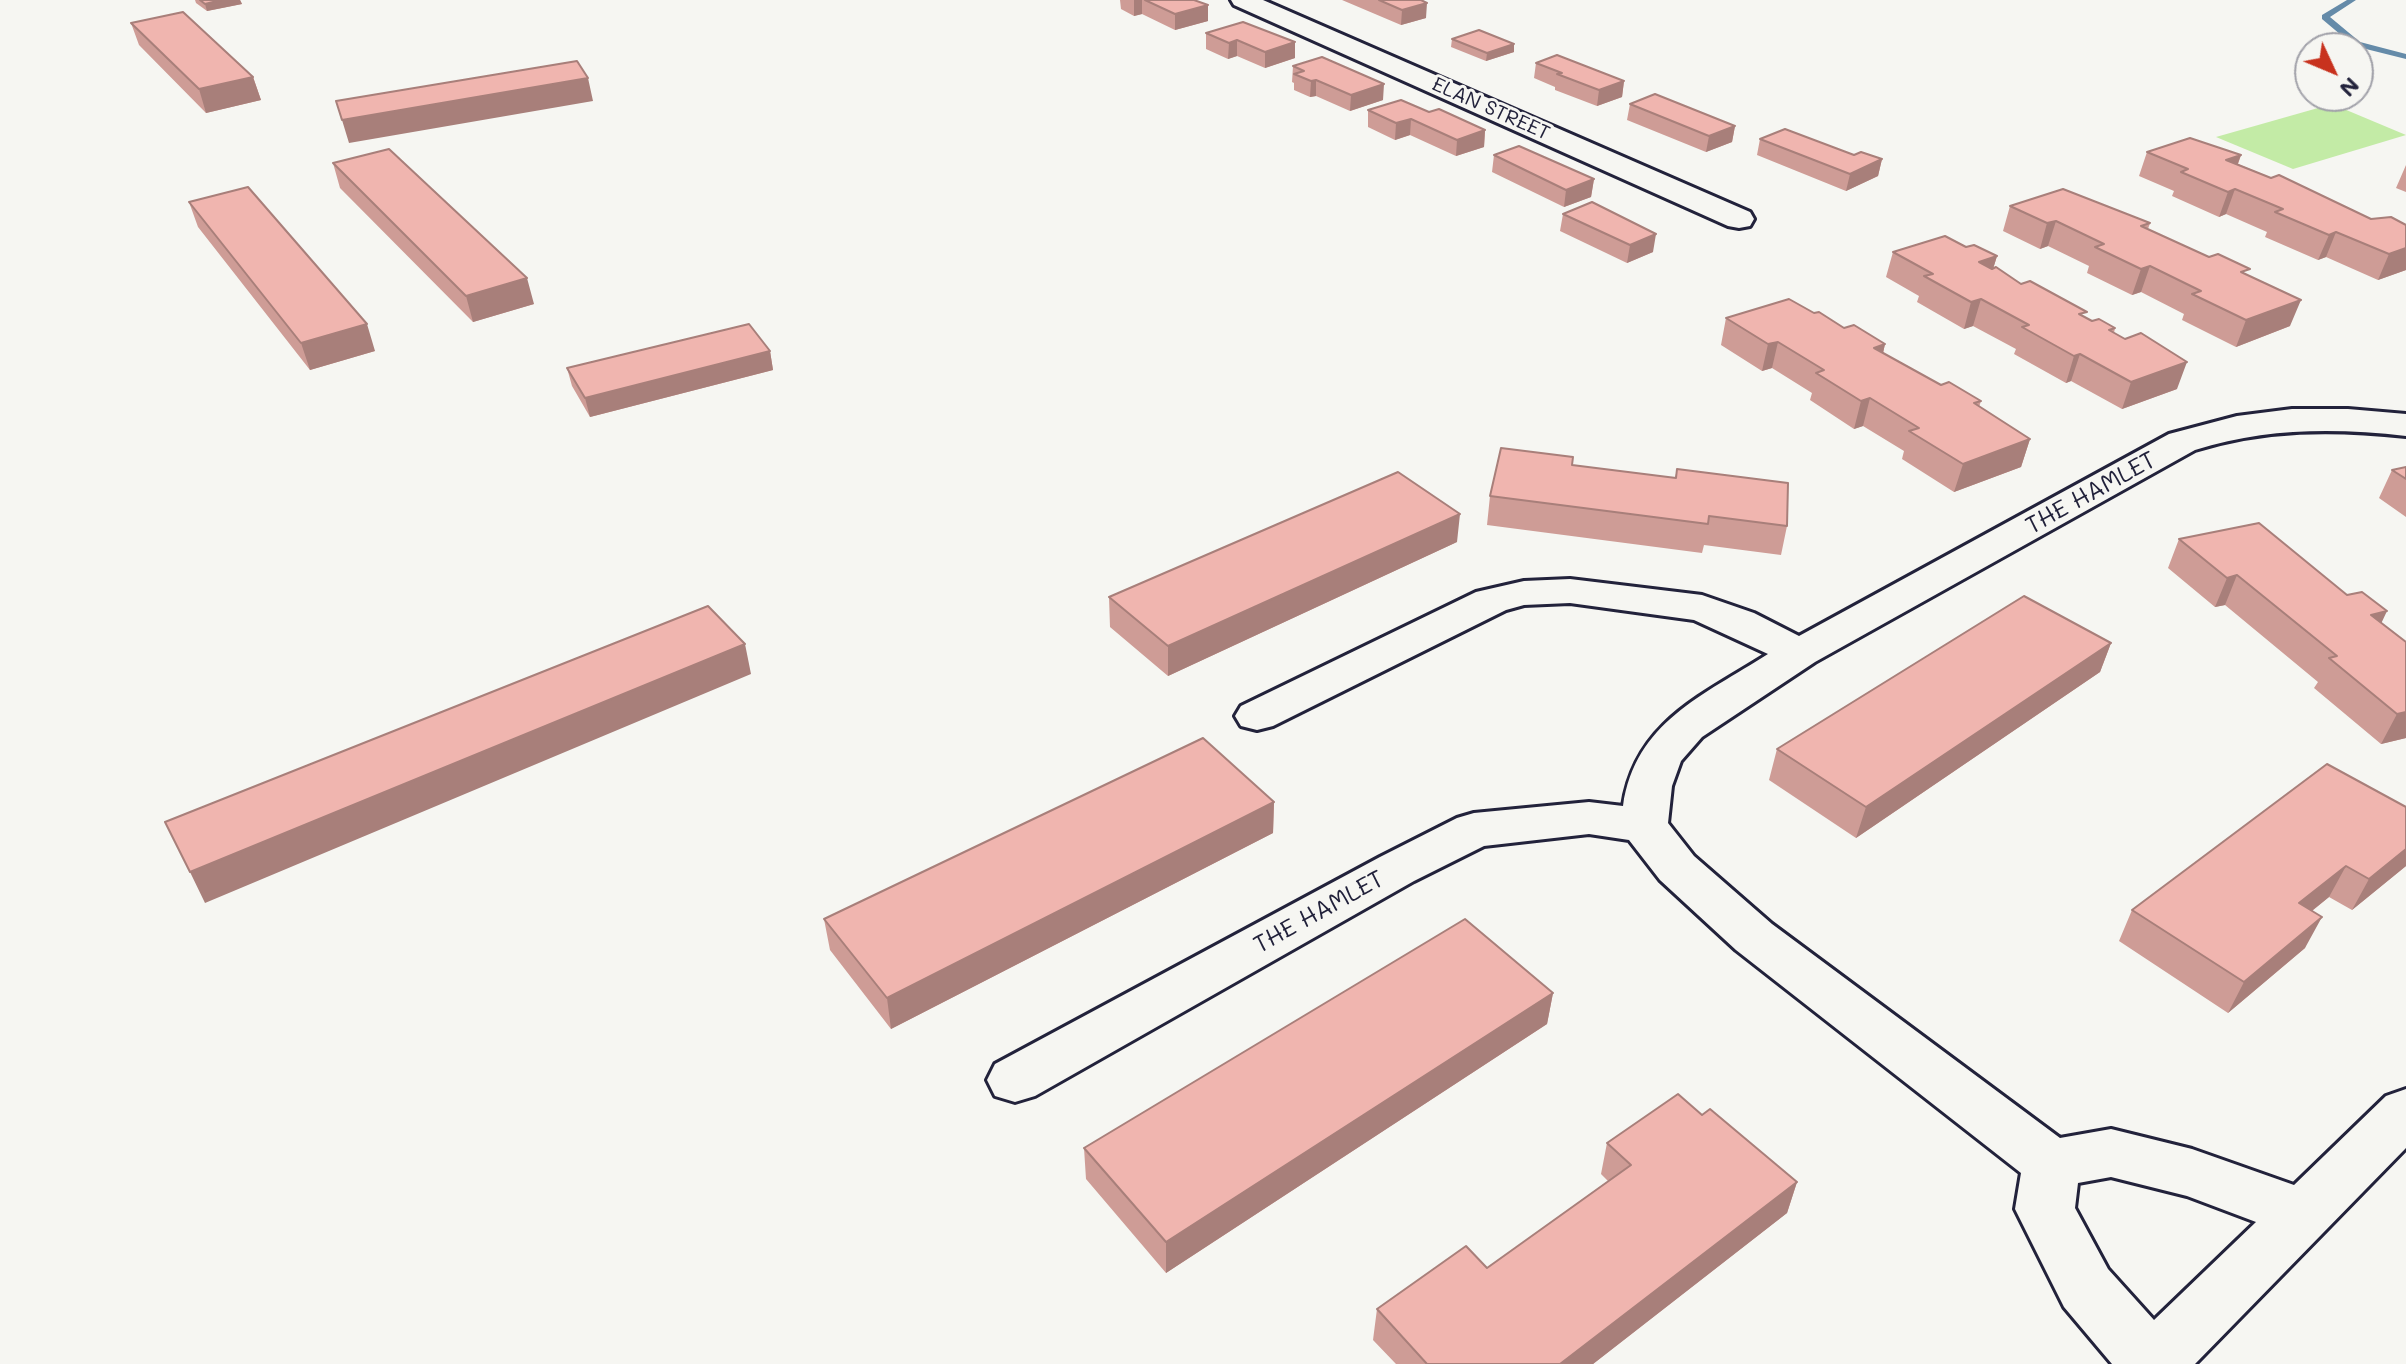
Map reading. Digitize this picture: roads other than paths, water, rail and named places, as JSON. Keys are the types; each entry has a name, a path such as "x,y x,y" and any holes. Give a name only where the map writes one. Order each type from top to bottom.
{"street":[{"name":"ELAN STREET","path":"1243,0 1739,219"},
{"name":"THE HAMLET","path":"1015,1080 1397,869 1474,830 1589,818 1644,825 1649,786 1660,756 1686,727 1800,653 2182,442 2218,429 2290,419 2335,418 2406,425"},
{"path":"1257,716 1491,601 1524,593 1570,591 1702,608 1739,622 1800,653"},
{"path":"1644,825 1677,868 1754,937 2051,1164 2111,1153 2192,1173 2303,1214"},
{"path":"2051,1164 2045,1209 2086,1288 2152,1364 2406,1112"}],"waterway":[{"path":"2352,0 2325,17 2357,44 2406,57"}]}
